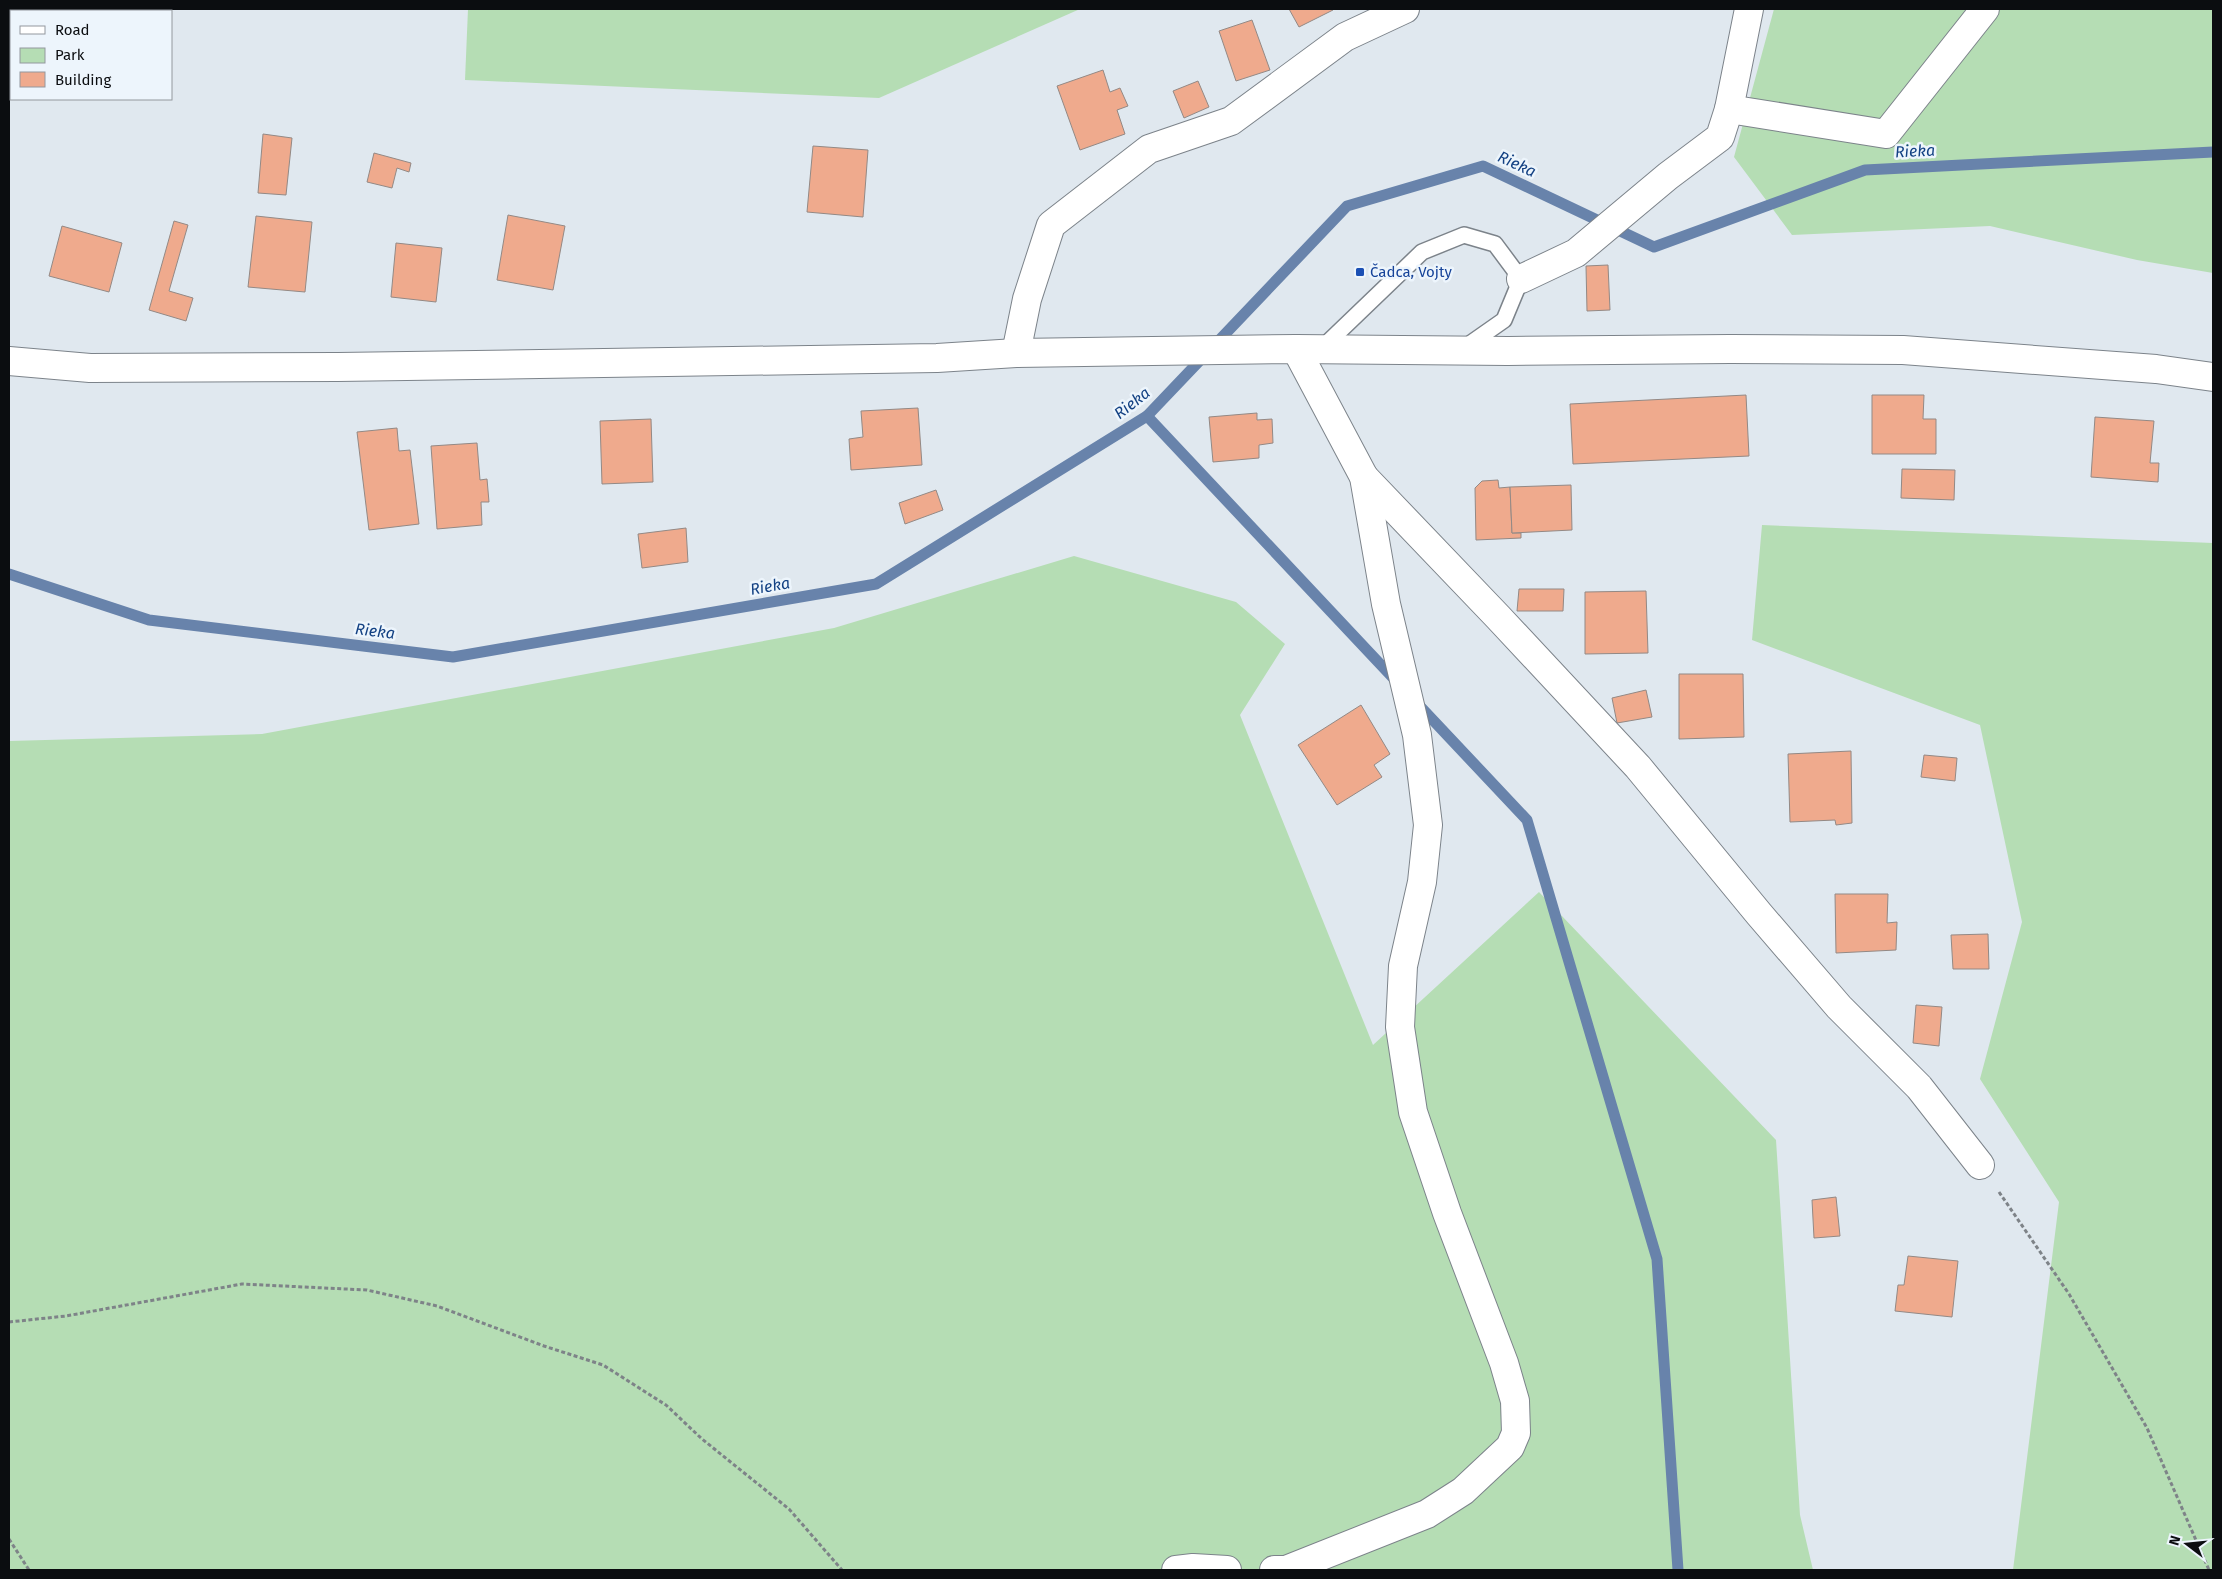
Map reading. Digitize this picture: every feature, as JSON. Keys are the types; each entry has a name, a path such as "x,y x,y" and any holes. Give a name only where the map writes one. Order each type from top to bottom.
{"street":[{"path":"1016,353 1027,299 1051,225 1149,149 1232,121 1345,36 1405,9"},
{"path":"1521,279 1576,253 1668,176 1720,137 1729,109 1749,9"},
{"path":"1729,109 1886,134 1985,9"},
{"path":"1274,1570 1286,1570 1427,1514 1463,1491 1510,1447 1516,1433 1515,1401 1504,1363 1447,1213 1413,1112 1400,1027 1403,966 1422,882 1428,825 1418,735 1386,604 1364,477 1309,349"},
{"path":"9,361 90,368 338,367 937,358 1016,353 1309,349 1461,351 1903,350 2156,370 2213,377"},
{"path":"1364,477 1492,610 1638,767 1839,1007 1919,1087 1980,1164"},
{"path":"1176,1570 1193,1568 1227,1570"}],"lane":[{"path":"1309,349 1422,252 1464,235 1496,244 1521,279 1504,320 1461,351"}],"path":[{"path":"1980,1164 2069,1294 2147,1428 2209,1570"},
{"path":"9,1322 66,1316 242,1284 367,1290 437,1306 544,1346 603,1365 666,1405 702,1439 789,1509 842,1570"},
{"path":"9,1538 29,1570"}],"green space":[{"path":"468,9 1080,9 879,98 465,80"},
{"path":"1774,9 2213,9 2213,273 2137,260 1990,226 1792,235 1734,157"},
{"path":"1762,525 2213,543 2213,1570 2013,1570 2059,1202 1980,1079 2022,922 1980,725 1752,640"},
{"path":"1074,556 1236,602 1285,644 1240,715 1373,1045 1539,892 1776,1140 1800,1515 1813,1570 9,1570 9,741 262,734 834,628"}],"building":[{"path":"1289,9 1333,9 1333,10 1299,27"},
{"path":"1252,20 1270,70 1236,81 1219,31"},
{"path":"1103,70 1110,92 1120,88 1128,106 1117,110 1125,134 1080,150 1057,86"},
{"path":"1198,81 1209,107 1184,118 1173,91"},
{"path":"263,134 292,138 286,195 258,193"},
{"path":"813,146 868,150 863,217 807,212"},
{"path":"374,153 411,163 409,172 397,168 392,188 367,182"},
{"path":"508,215 565,226 553,290 497,280"},
{"path":"256,216 312,222 305,292 248,287"},
{"path":"174,221 188,225 169,291 193,298 186,321 149,310"},
{"path":"62,226 122,243 109,292 49,276"},
{"path":"396,243 442,248 436,302 391,297"},
{"path":"1608,265 1610,310 1587,311 1586,266"},
{"path":"1746,395 1749,456 1573,464 1570,404"},
{"path":"1872,395 1924,395 1923,419 1936,419 1936,454 1872,454"},
{"path":"918,408 922,465 851,470 849,439 863,437 861,411"},
{"path":"1257,413 1257,420 1272,419 1273,443 1259,445 1259,458 1213,462 1209,417"},
{"path":"2095,417 2154,421 2150,463 2159,463 2158,482 2091,477"},
{"path":"651,419 653,482 602,484 600,421"},
{"path":"397,428 399,451 410,450 419,524 369,530 357,432"},
{"path":"477,443 480,480 487,479 489,502 481,502 482,525 437,529 431,446"},
{"path":"1902,469 1955,470 1954,500 1901,498"},
{"path":"1498,480 1499,488 1510,487 1512,533 1521,533 1521,538 1476,540 1475,488 1482,481"},
{"path":"1571,485 1572,530 1512,533 1510,487"},
{"path":"936,490 943,510 905,524 899,503"},
{"path":"686,528 688,562 642,568 638,534"},
{"path":"1519,589 1564,589 1563,611 1517,611"},
{"path":"1646,591 1648,653 1585,654 1585,592"},
{"path":"1679,674 1743,674 1744,737 1679,739"},
{"path":"1646,690 1652,717 1617,723 1612,698"},
{"path":"1361,705 1390,754 1374,765 1382,777 1337,805 1298,745"},
{"path":"1851,751 1852,823 1836,825 1835,820 1790,822 1788,754"},
{"path":"1924,755 1957,758 1955,781 1921,777"},
{"path":"1835,894 1888,894 1887,923 1897,922 1896,950 1836,953"},
{"path":"1988,934 1989,969 1953,969 1951,935"},
{"path":"1916,1005 1942,1007 1939,1046 1913,1043"},
{"path":"1836,1197 1840,1236 1814,1238 1812,1200"},
{"path":"1908,1256 1958,1261 1952,1317 1895,1311 1898,1285 1904,1285"}],"waterway":[{"name":"Rieka","path":"9,574 149,620 453,657 876,584 1147,416 1347,206 1483,166 1654,247 1865,170 2213,152"},
{"path":"1147,416 1397,682"},
{"path":"1415,701 1527,820 1657,1259 1678,1570"}],"place":[{"name":"Čadca, Vojty","path":"1360,272"}]}
